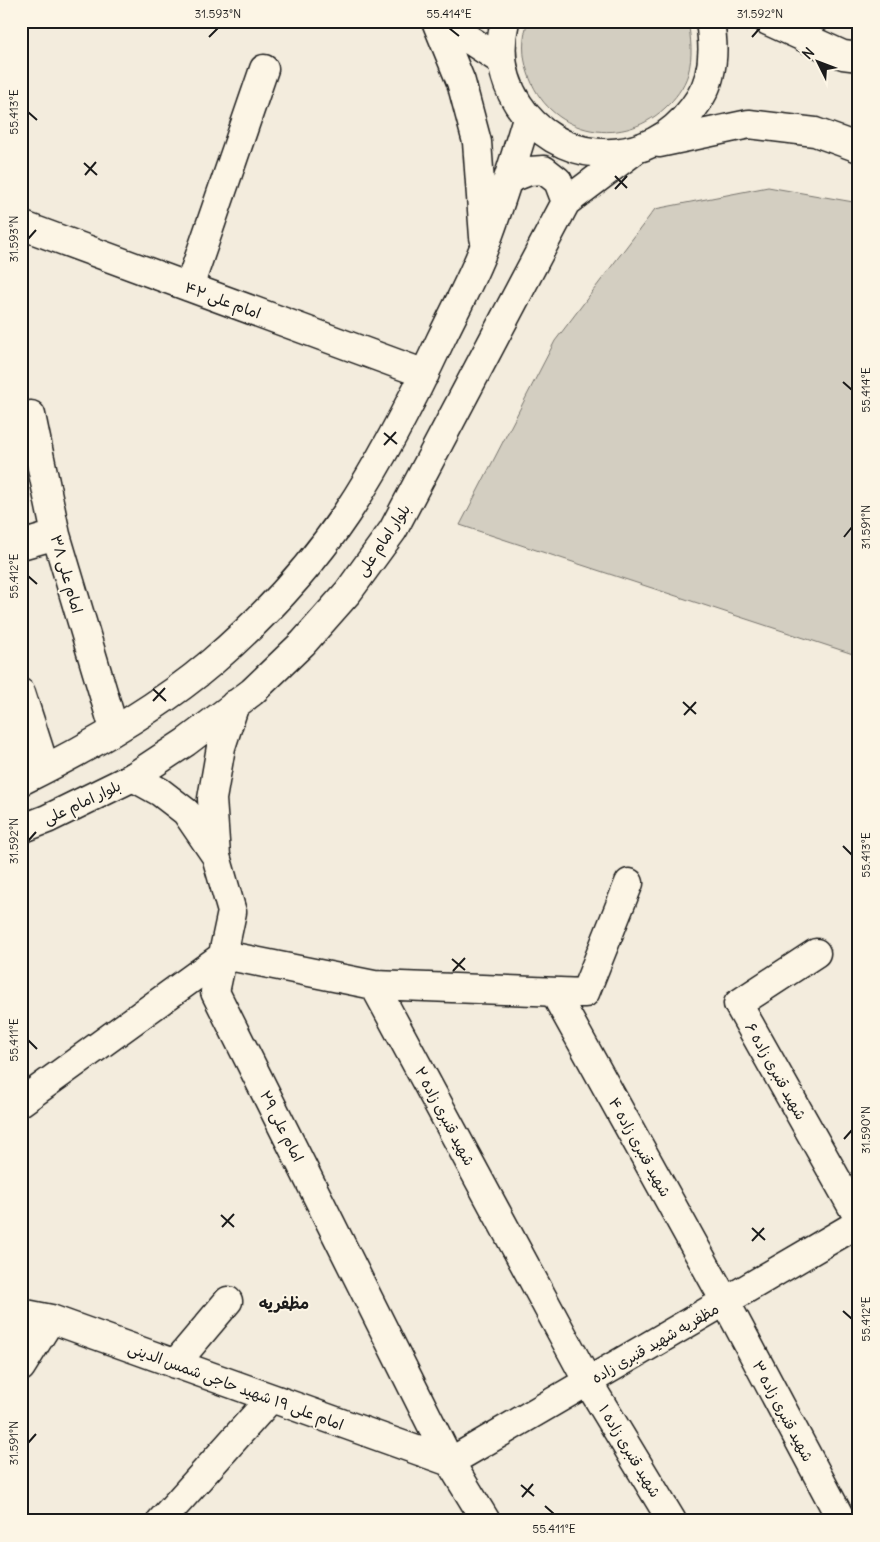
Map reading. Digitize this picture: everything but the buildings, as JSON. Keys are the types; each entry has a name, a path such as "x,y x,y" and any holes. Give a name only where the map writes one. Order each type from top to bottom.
{"street":[{"path":"436,21 461,82 477,142 484,248"},
{"path":"441,21 502,61"},
{"path":"505,21 502,35 502,61 510,91 527,118 549,137 576,150 605,154 750,124 815,132 859,148"},
{"path":"640,148 673,131 695,107 709,79 714,48 710,21"},
{"path":"768,21 843,55 859,57"},
{"path":"189,287 264,69"},
{"path":"21,781 151,708 211,662 264,613 306,567 345,515 381,456 425,374 484,248 509,179 527,118"},
{"name":"بلوار امام علی","path":"21,829 47,819 133,777 186,742 252,692 303,642 348,592 393,530 566,202 640,148"},
{"path":"509,179 529,171 544,170 558,181 566,202"},
{"name":"امام علی ۴۲","path":"21,225 425,374"},
{"name":"امام علی ۳۸","path":"31,415 56,535 114,729"},
{"path":"21,545 56,535"},
{"path":"21,693 45,768"},
{"name":"امام علی ۲۹","path":"235,704 221,748 212,799 216,856 232,912 215,992 450,1462 486,1521"},
{"path":"133,777 160,792 186,812 216,856"},
{"path":"21,1102 224,955 374,985 585,993 629,883"},
{"name":"شهید قنبری زاده ۶","path":"816,954 738,1004 859,1219"},
{"name":"شهید قنبری زاده ۲","path":"374,985 588,1382"},
{"name":"شهید قنبری زاده ۴","path":"554,992 725,1302"},
{"name":"مظفریه شهید قنبری زاده","path":"450,1462 859,1223"},
{"path":"175,1364 228,1301"},
{"name":"شهید قنبری زاده ۳","path":"725,1302 842,1521"},
{"name":"امام علی ۱۹ شهید حاجی شمس الدینی","path":"21,1313 50,1319 450,1462"},
{"path":"21,1367 50,1319"},
{"name":"شهید قنبری زاده ۱","path":"588,1382 672,1521"},
{"path":"161,1521 271,1398"}],"shaded area":[{"path":"528,21 688,21 691,61 688,74 682,88 672,101 647,121 627,129 606,132 586,129 568,122 551,110 537,93 528,73 524,54 524,40"},
{"path":"768,187 859,203 859,656 460,525 555,341 655,209"}],"district":[{"name":"مظفریه","path":"284,1303"}]}
